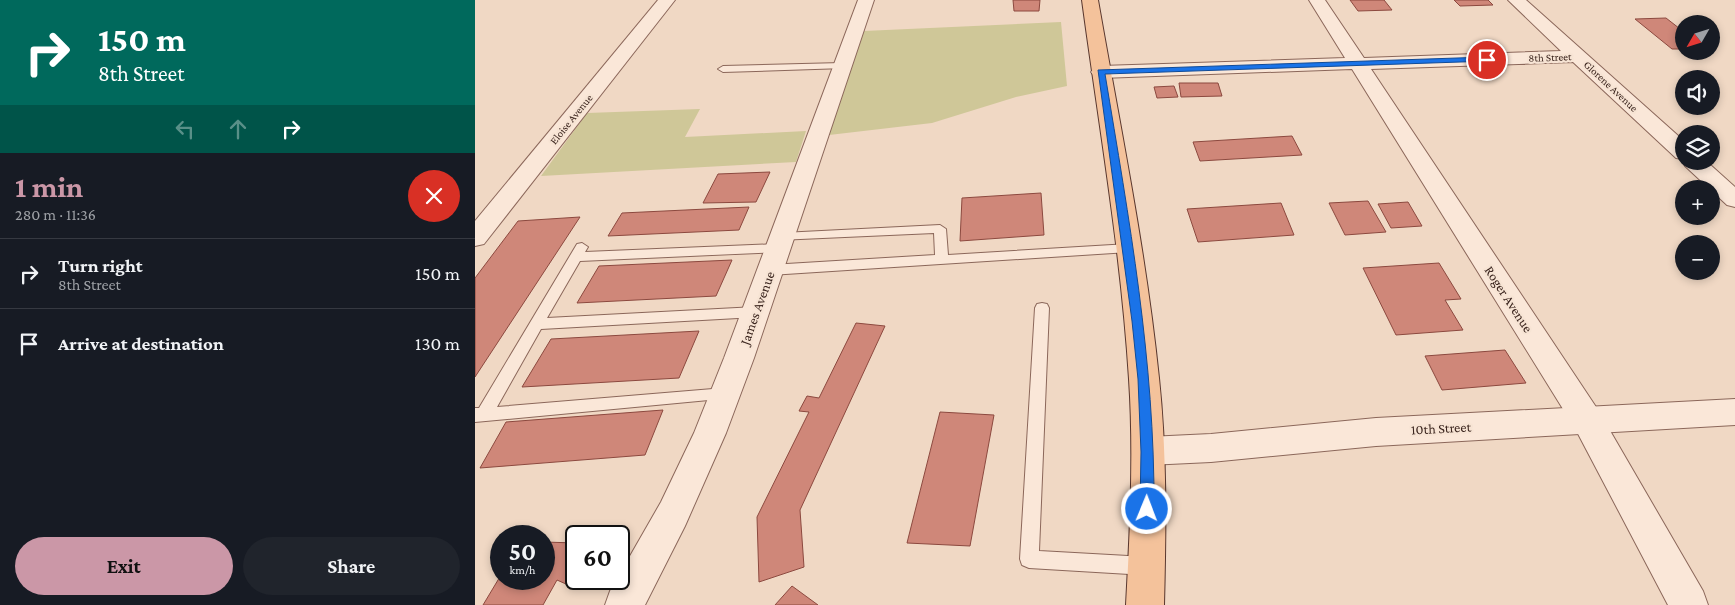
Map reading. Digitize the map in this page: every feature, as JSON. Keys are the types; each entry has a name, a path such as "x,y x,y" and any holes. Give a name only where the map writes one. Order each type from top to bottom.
{"main road":[{"path":"1090,0 1129,248 1144,379 1148,452 1145,605"}],"street":[{"name":"Eloise Avenue","path":"475,238 667,0"},
{"name":"James Avenue","path":"625,605 673,514 725,394 756,312 866,0"},
{"name":"Roger Avenue","path":"1317,0 1587,420 1689,605"},
{"name":"Glorene Avenue","path":"1516,0 1675,145"},
{"name":"8th Street","path":"1101,72 1579,56"},
{"path":"1703,170 1735,200"},
{"name":"10th Street","path":"1148,452 1211,448 1376,432 1735,412"}],"lane":[{"path":"723,69 843,66"},
{"path":"777,252 940,229 942,259"},
{"path":"480,415 579,252 777,252 942,259 1129,248"},
{"path":"1042,308 1029,559 1147,566"},
{"path":"537,324 756,312"},
{"path":"480,415 725,394"}],"shaded area":[{"path":"1061,22 1067,86 1016,97 932,123 829,135 864,31"},
{"path":"700,109 685,137 806,131 796,162 541,176 587,113"}],"building":[{"path":"1013,0 1040,0 1039,11 1014,11"},
{"path":"1350,0 1384,0 1392,10 1358,11"},
{"path":"1454,0 1488,0 1493,5 1460,6"},
{"path":"1666,18 1675,25 1675,49 1672,49 1635,19"},
{"path":"1179,83 1218,83 1222,96 1181,97"},
{"path":"1174,86 1178,97 1157,98 1154,87"},
{"path":"1292,136 1302,155 1200,161 1193,142"},
{"path":"770,172 756,202 703,203 718,174"},
{"path":"1041,193 1044,235 960,241 962,198"},
{"path":"1368,201 1386,232 1345,235 1329,203"},
{"path":"1408,202 1422,226 1391,228 1378,204"},
{"path":"1281,203 1294,235 1198,242 1187,209"},
{"path":"749,207 739,230 608,236 622,213"},
{"path":"580,217 475,377 475,278 518,221"},
{"path":"732,260 716,296 577,303 599,266"},
{"path":"1439,263 1461,299 1445,300 1463,330 1396,335 1363,268"},
{"path":"856,323 885,326 800,510 804,567 759,582 757,517 809,412 799,411 807,396 819,398"},
{"path":"699,331 679,378 522,387 551,339"},
{"path":"1505,350 1526,383 1442,390 1425,356"},
{"path":"663,410 645,455 480,468 506,422"},
{"path":"940,412 994,415 970,546 907,543"},
{"path":"555,542 565,543 565,584 557,580 555,584"},
{"path":"792,586 818,605 775,605"},
{"path":"492,590 551,590 543,605 483,605"}],"route":[{"path":"1147,509 1148,452 1144,379 1138,321 1129,248 1101,72 1487,60"}]}
